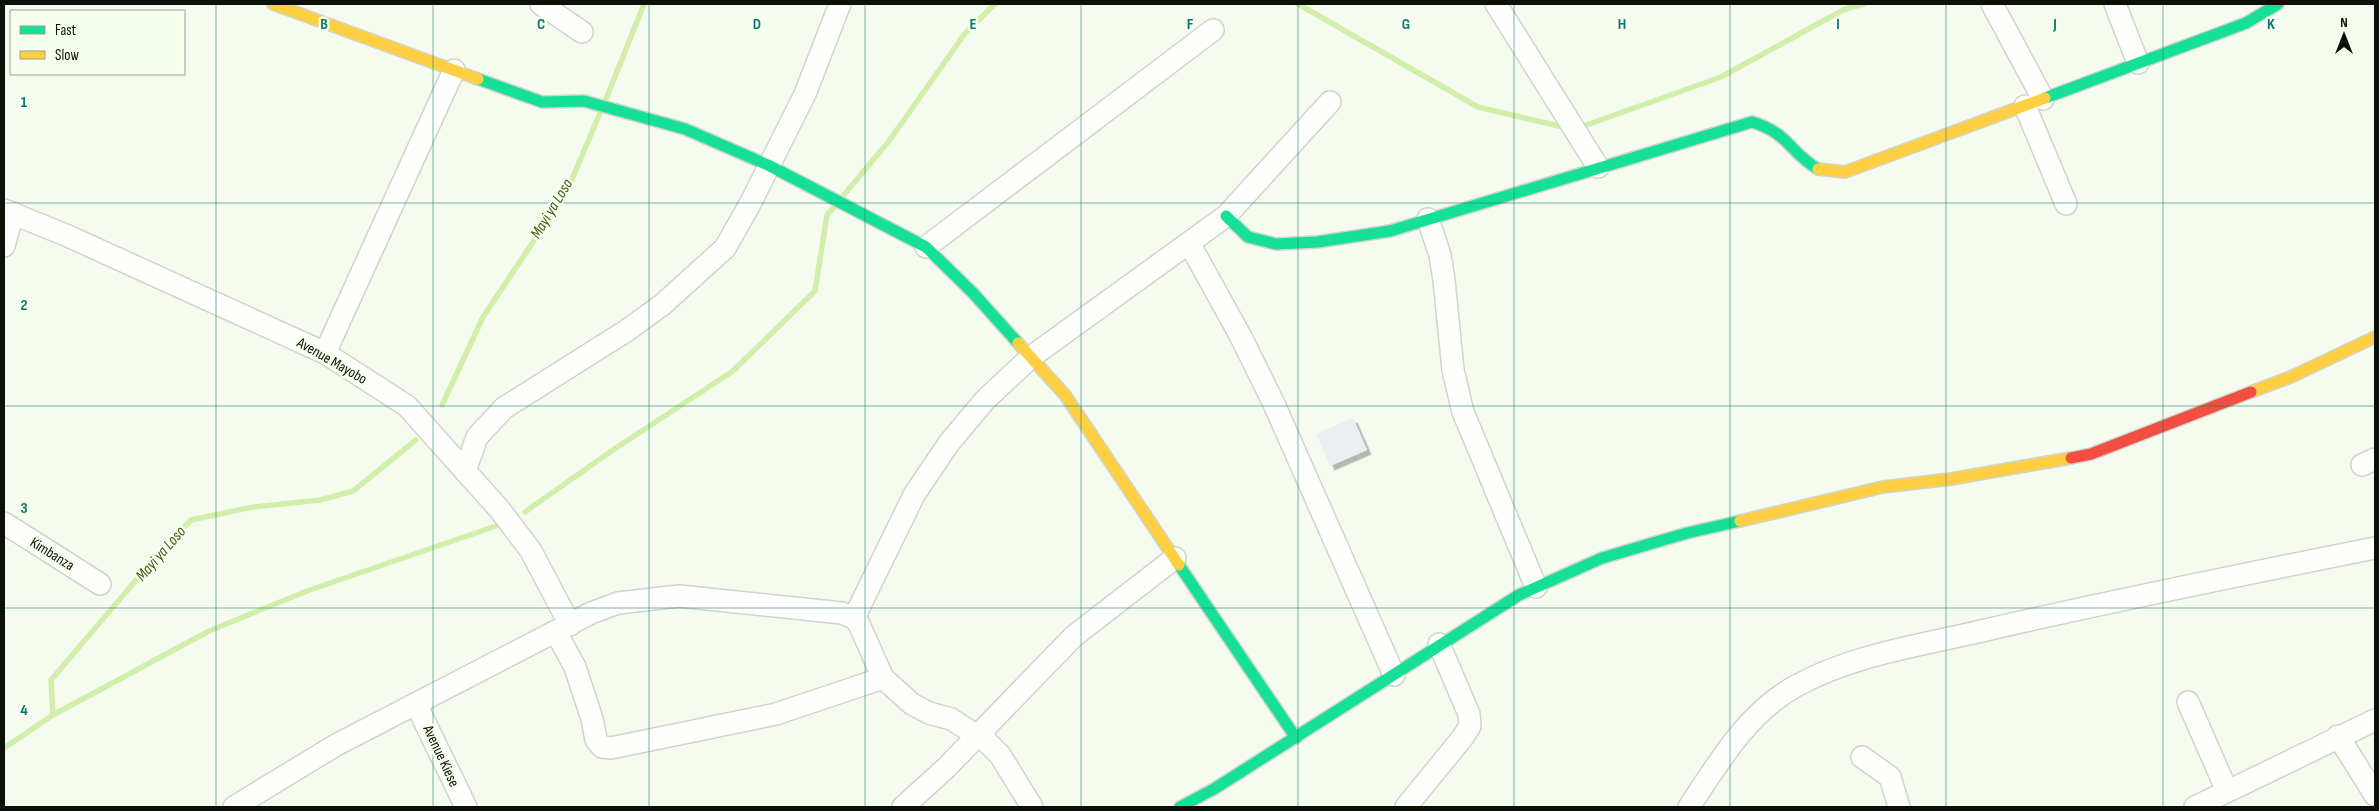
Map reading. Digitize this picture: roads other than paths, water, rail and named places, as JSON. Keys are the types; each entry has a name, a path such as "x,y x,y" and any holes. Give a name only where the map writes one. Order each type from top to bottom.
{"street":[{"path":"273,4 542,102 584,101 685,129 768,165 926,247 972,293 1065,395 1296,738"},
{"path":"541,4 582,32"},
{"path":"465,471 477,437 504,408 640,320 682,288 725,248 750,204 805,94 840,4"},
{"path":"1496,4 1598,167"},
{"path":"1992,4 2034,103 2066,204"},
{"path":"2115,4 2138,63"},
{"path":"1226,216 1249,238 1264,243 1339,239 1390,231 1752,122 1770,127 1810,165 1826,173 1845,172 2034,103 2246,22 2278,4"},
{"path":"926,247 1214,30"},
{"path":"325,353 454,70"},
{"path":"854,618 914,495 949,442 985,400 1031,357 1226,216 1330,102"},
{"path":"4,246 8,212"},
{"name":"Avenue Mayobo","path":"8,212 68,236 325,353 407,406 500,510 531,550 563,628 592,719 596,740 602,747 612,748 776,714 882,678"},
{"path":"1428,219 1440,255 1454,370 1463,412 1536,587"},
{"path":"1189,243 1241,337 1274,404 1394,675"},
{"path":"1180,807 1214,789 1296,738 1439,644 1519,595 1602,558 1687,533 1883,487 1970,476 2090,454 2293,376 2375,337"},
{"name":"Kimbanza","path":"4,523 100,584"},
{"path":"1688,807 1737,735 1765,708 1796,686 1842,666 2100,603 2375,548"},
{"path":"903,807 946,768 976,734 1074,636 1175,558"},
{"path":"234,807 336,745 591,613 618,603 679,596 738,604 822,610 842,613 854,618 859,624 882,678 912,704 929,713 951,719 976,734 1000,755 1032,807"},
{"path":"1406,807 1458,744 1470,726 1469,714 1439,644"},
{"path":"2188,702 2228,792"},
{"name":"Avenue Kiese","path":"416,704 466,807"},
{"path":"2195,807 2338,736 2375,720"},
{"path":"2338,736 2375,795"},
{"path":"1862,757 1890,777 1900,807"}],"waterway":[{"name":"Mayi ya Loso","path":"606,99 644,4"},
{"path":"843,196 889,141 966,32 995,4"},
{"path":"1298,4 1478,107 1567,128"},
{"path":"1578,128 1721,77 1845,9 1864,4"},
{"name":"Mayi ya Loso","path":"442,405 483,317 567,191 600,113"},
{"path":"525,512 610,452 733,371 815,291 827,215 834,207"},
{"name":"Mayi ya Loso","path":"4,748 53,715 51,680 148,566 191,520 253,507 320,500 353,491 416,440"},
{"path":"53,715 209,631 307,591 496,526"}]}
